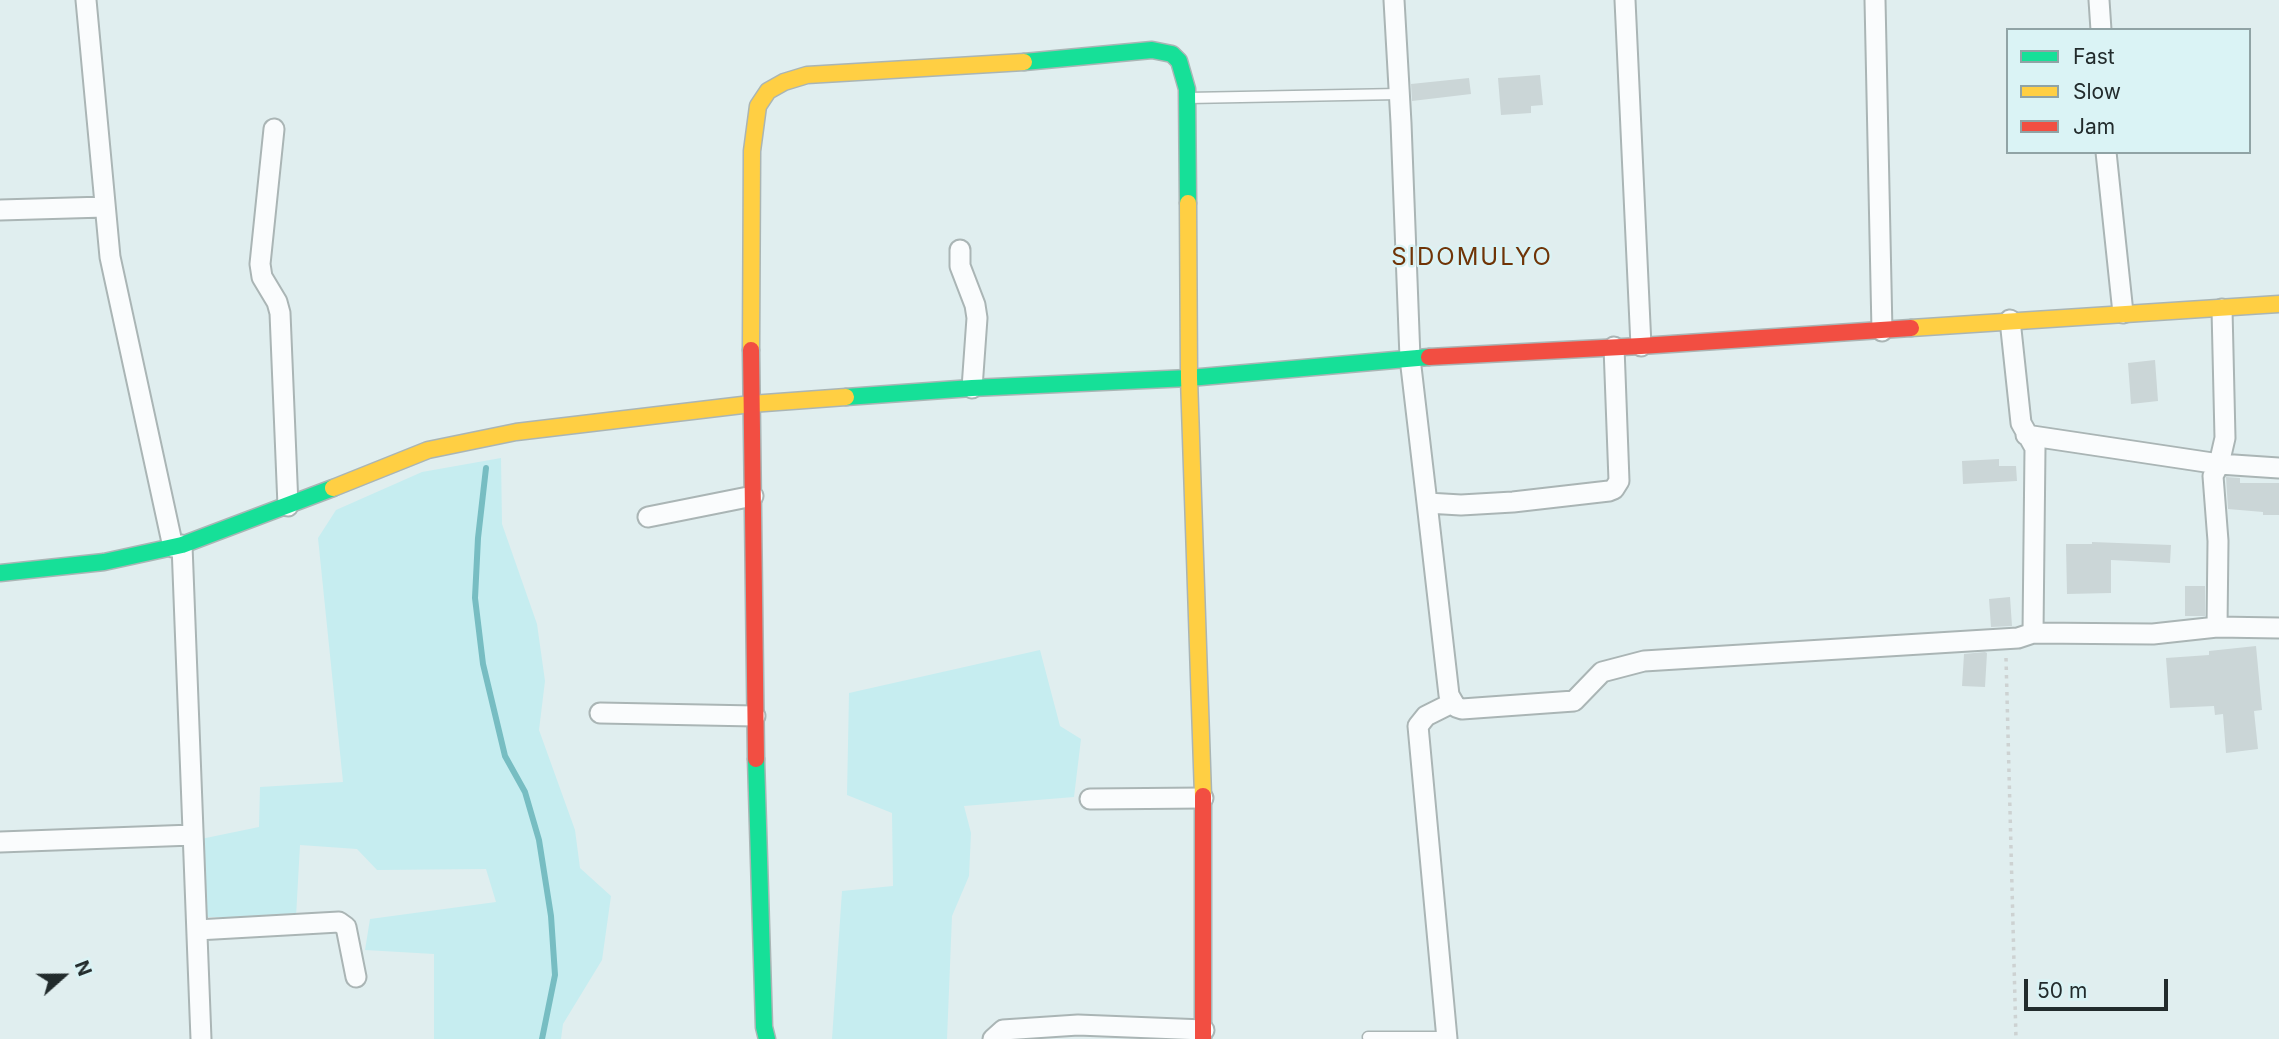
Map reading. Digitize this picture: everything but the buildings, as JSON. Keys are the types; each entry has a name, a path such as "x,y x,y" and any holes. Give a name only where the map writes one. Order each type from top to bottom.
{"street":[{"path":"86,0 110,257 177,546 201,1039"},
{"path":"1394,0 1410,358 1449,695 1456,707 1468,710 1567,703 1580,696 1602,672 1644,661 2018,638 2033,633 2153,634 2217,626 2279,628"},
{"path":"1625,0 1641,346"},
{"path":"1875,0 1882,331"},
{"path":"2099,0 2101,28"},
{"path":"767,1039 764,1027 755,716 751,404 752,151 758,106 768,91 784,82 807,75 1000,64 1152,50 1172,54 1179,61 1183,69 1187,98 1189,378 1203,798 1204,1036 1078,1025 1003,1030 993,1039"},
{"path":"274,129 260,264 262,277 277,302 280,313 288,506"},
{"path":"2106,154 2123,313"},
{"path":"0,210 105,207"},
{"path":"960,250 960,266 975,304 977,318 972,388"},
{"path":"0,573 104,562 177,546 288,506 428,450 454,444 516,432 751,404 972,388 1189,378 1410,358 1641,346 2279,304"},
{"path":"2217,626 2218,541 2213,476 2219,464 2225,438 2222,309"},
{"path":"2010,320 2021,423 2035,448 2036,456 2033,633"},
{"path":"1427,503 1461,505 1513,502 1614,489 1619,481 1614,347"},
{"path":"2026,435 2219,464 2279,468"},
{"path":"648,517 753,496"},
{"path":"1447,1038 1419,726 1426,716 1452,703"},
{"path":"600,713 755,716"},
{"path":"1090,799 1203,798"},
{"path":"0,842 193,835"},
{"path":"197,930 339,922 346,928 356,976"}],"lane":[{"path":"1187,98 1399,94"},
{"path":"1368,1037 1447,1038"}],"path":[{"path":"2006,638 2016,1039"}],"shaded area":[{"path":"501,458 502,524 537,624 545,681 539,730 575,830 580,868 611,896 602,960 563,1024 561,1039 434,1039 434,954 365,950 370,919 496,902 486,869 377,870 357,849 300,845 296,917 205,917 196,840 259,827 260,787 343,782 318,538 336,510 422,472"},
{"path":"1040,650 1060,726 1081,739 1074,797 964,806 971,833 969,876 952,916 947,1039 832,1039 842,891 893,886 892,813 847,795 849,693"}],"waterway":[{"path":"486,468 475,598 483,664 505,756 525,792 539,840 551,916 555,975 542,1039"}],"traffic: fast":[{"path":"1024,62 1152,50 1172,54 1179,61 1187,89 1188,203"},
{"path":"846,397 1189,378 1429,357"},
{"path":"0,573 104,562 182,545 333,488"},
{"path":"756,759 764,1027 767,1039"}],"traffic: slow":[{"path":"751,350 752,151 758,106 768,91 784,82 807,75 1024,62"},
{"path":"1188,203 1189,378 1203,796"},
{"path":"1911,328 2279,304"},
{"path":"333,488 428,450 516,432 751,404 846,397"}],"traffic: jam":[{"path":"1429,357 1911,328"},
{"path":"751,350 756,759"},
{"path":"1203,796 1203,1039"}],"district":[{"name":"SIDOMULYO","path":"1472,258"}]}
